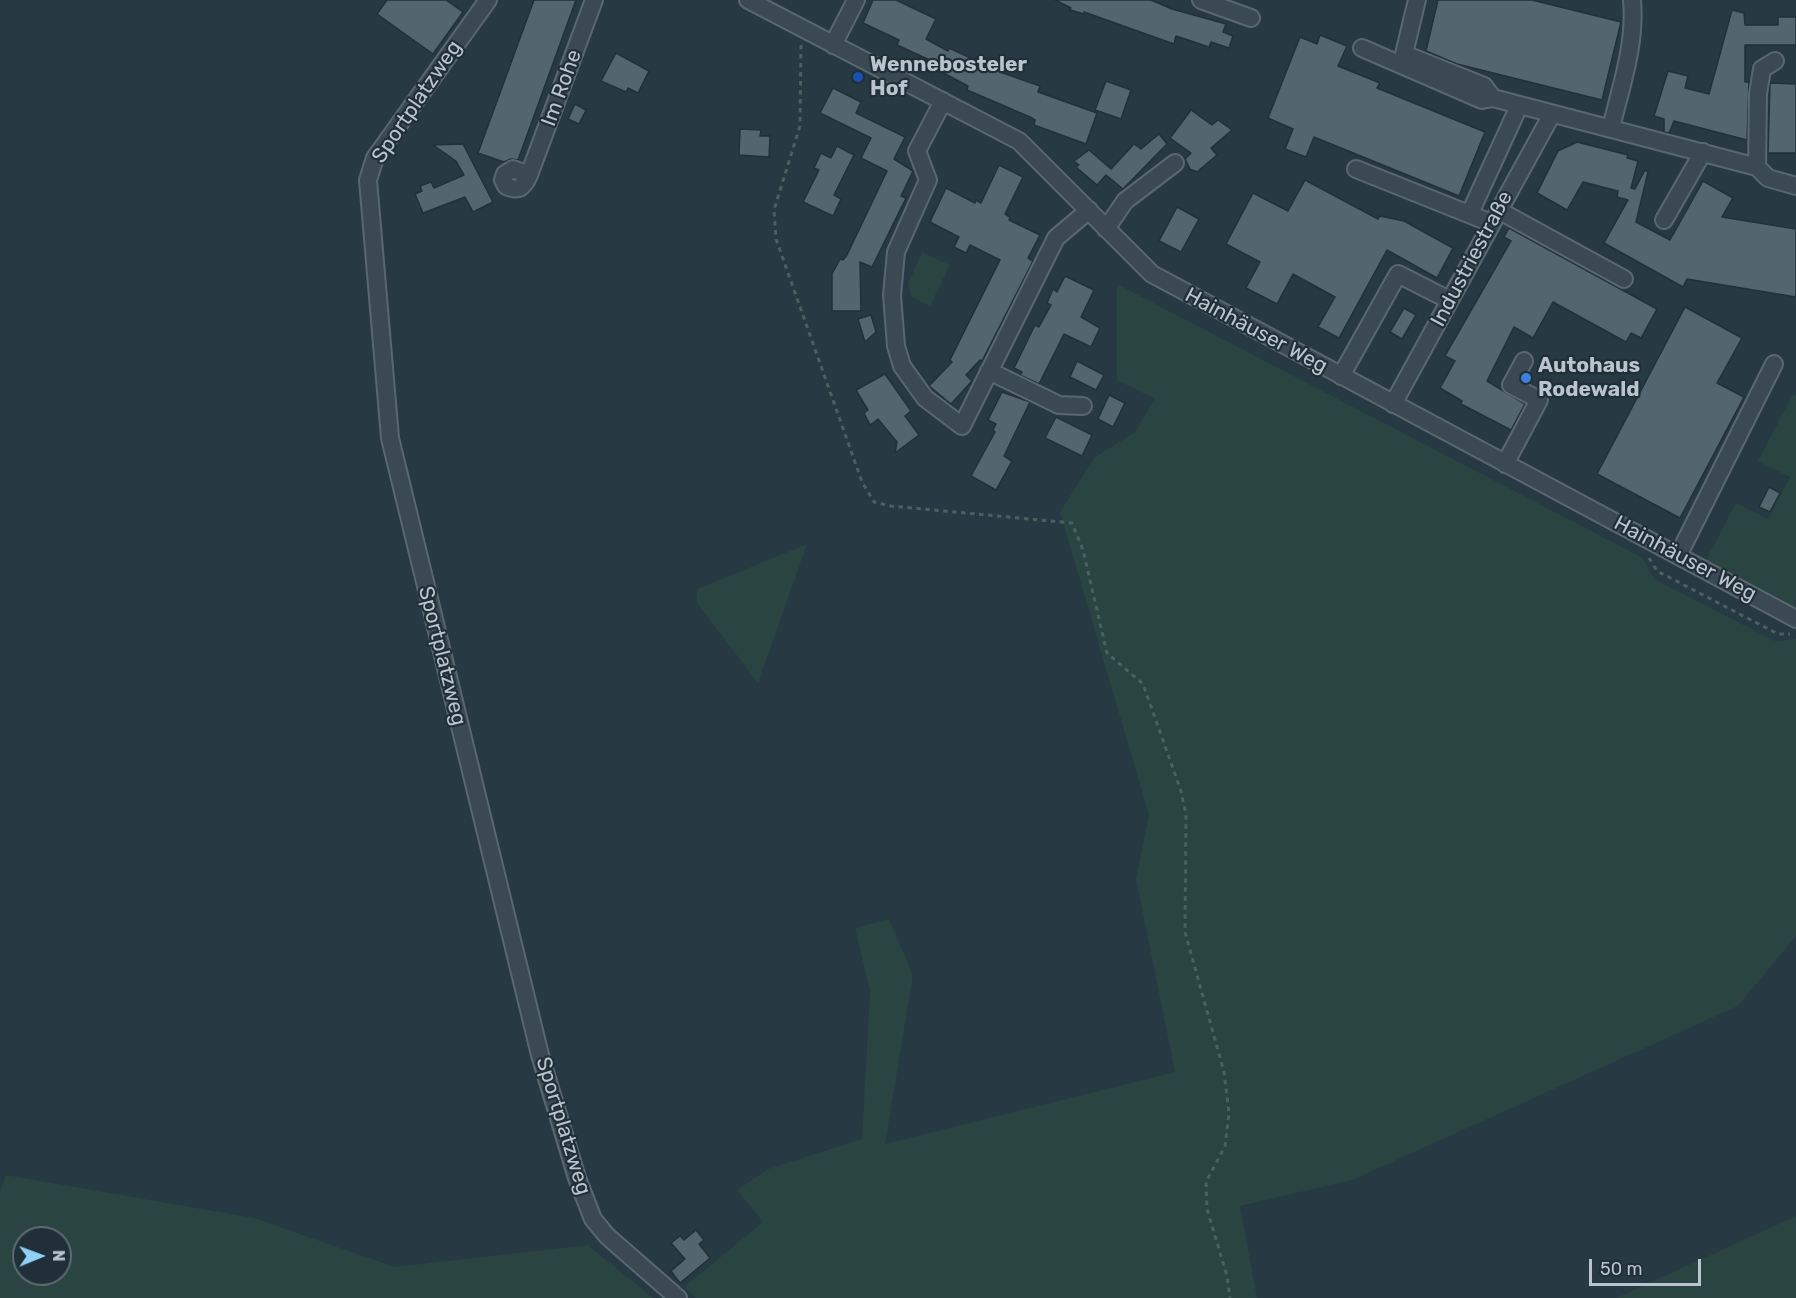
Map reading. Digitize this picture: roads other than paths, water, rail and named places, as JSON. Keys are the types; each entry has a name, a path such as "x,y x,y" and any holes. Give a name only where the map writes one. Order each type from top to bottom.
{"street":[{"name":"Sportplatzweg","path":"488,0 375,158 368,180 390,438 540,1055 577,1178 593,1220 607,1236 678,1298"},
{"name":"Im Rohe","path":"529,175 594,0"},
{"name":"Hainhäuser Weg","path":"748,0 766,5 801,28 1019,141 1152,274 1505,464 1679,554 1796,619"},
{"path":"833,45 856,0"},
{"path":"1201,0 1251,18"},
{"path":"1417,0 1404,54 1484,86 1492,98"},
{"path":"1611,128 1631,48 1634,23 1632,0"},
{"path":"1362,48 1482,100 1492,98 1703,152 1752,166 1768,178 1796,186"},
{"path":"1752,166 1762,69 1775,61"},
{"path":"943,101 917,151 928,180 896,252 892,295 896,345 902,366 925,398 962,426 1056,238 1089,210"},
{"path":"1470,213 1519,106"},
{"name":"Industriestraße","path":"1394,404 1494,216 1552,114"},
{"path":"1664,220 1703,152"},
{"path":"1106,229 1125,201 1175,163"},
{"path":"1356,169 1470,213 1494,216 1624,279"},
{"path":"1341,376 1398,274 1449,300"},
{"path":"1505,464 1539,400 1511,385 1524,361"},
{"path":"1679,554 1774,364"},
{"path":"989,371 1059,405 1083,406"}],"place":[{"name":"Wennebosteler Hof","path":"858,77"},
{"name":"Autohaus Rodewald","path":"1526,378"}]}
